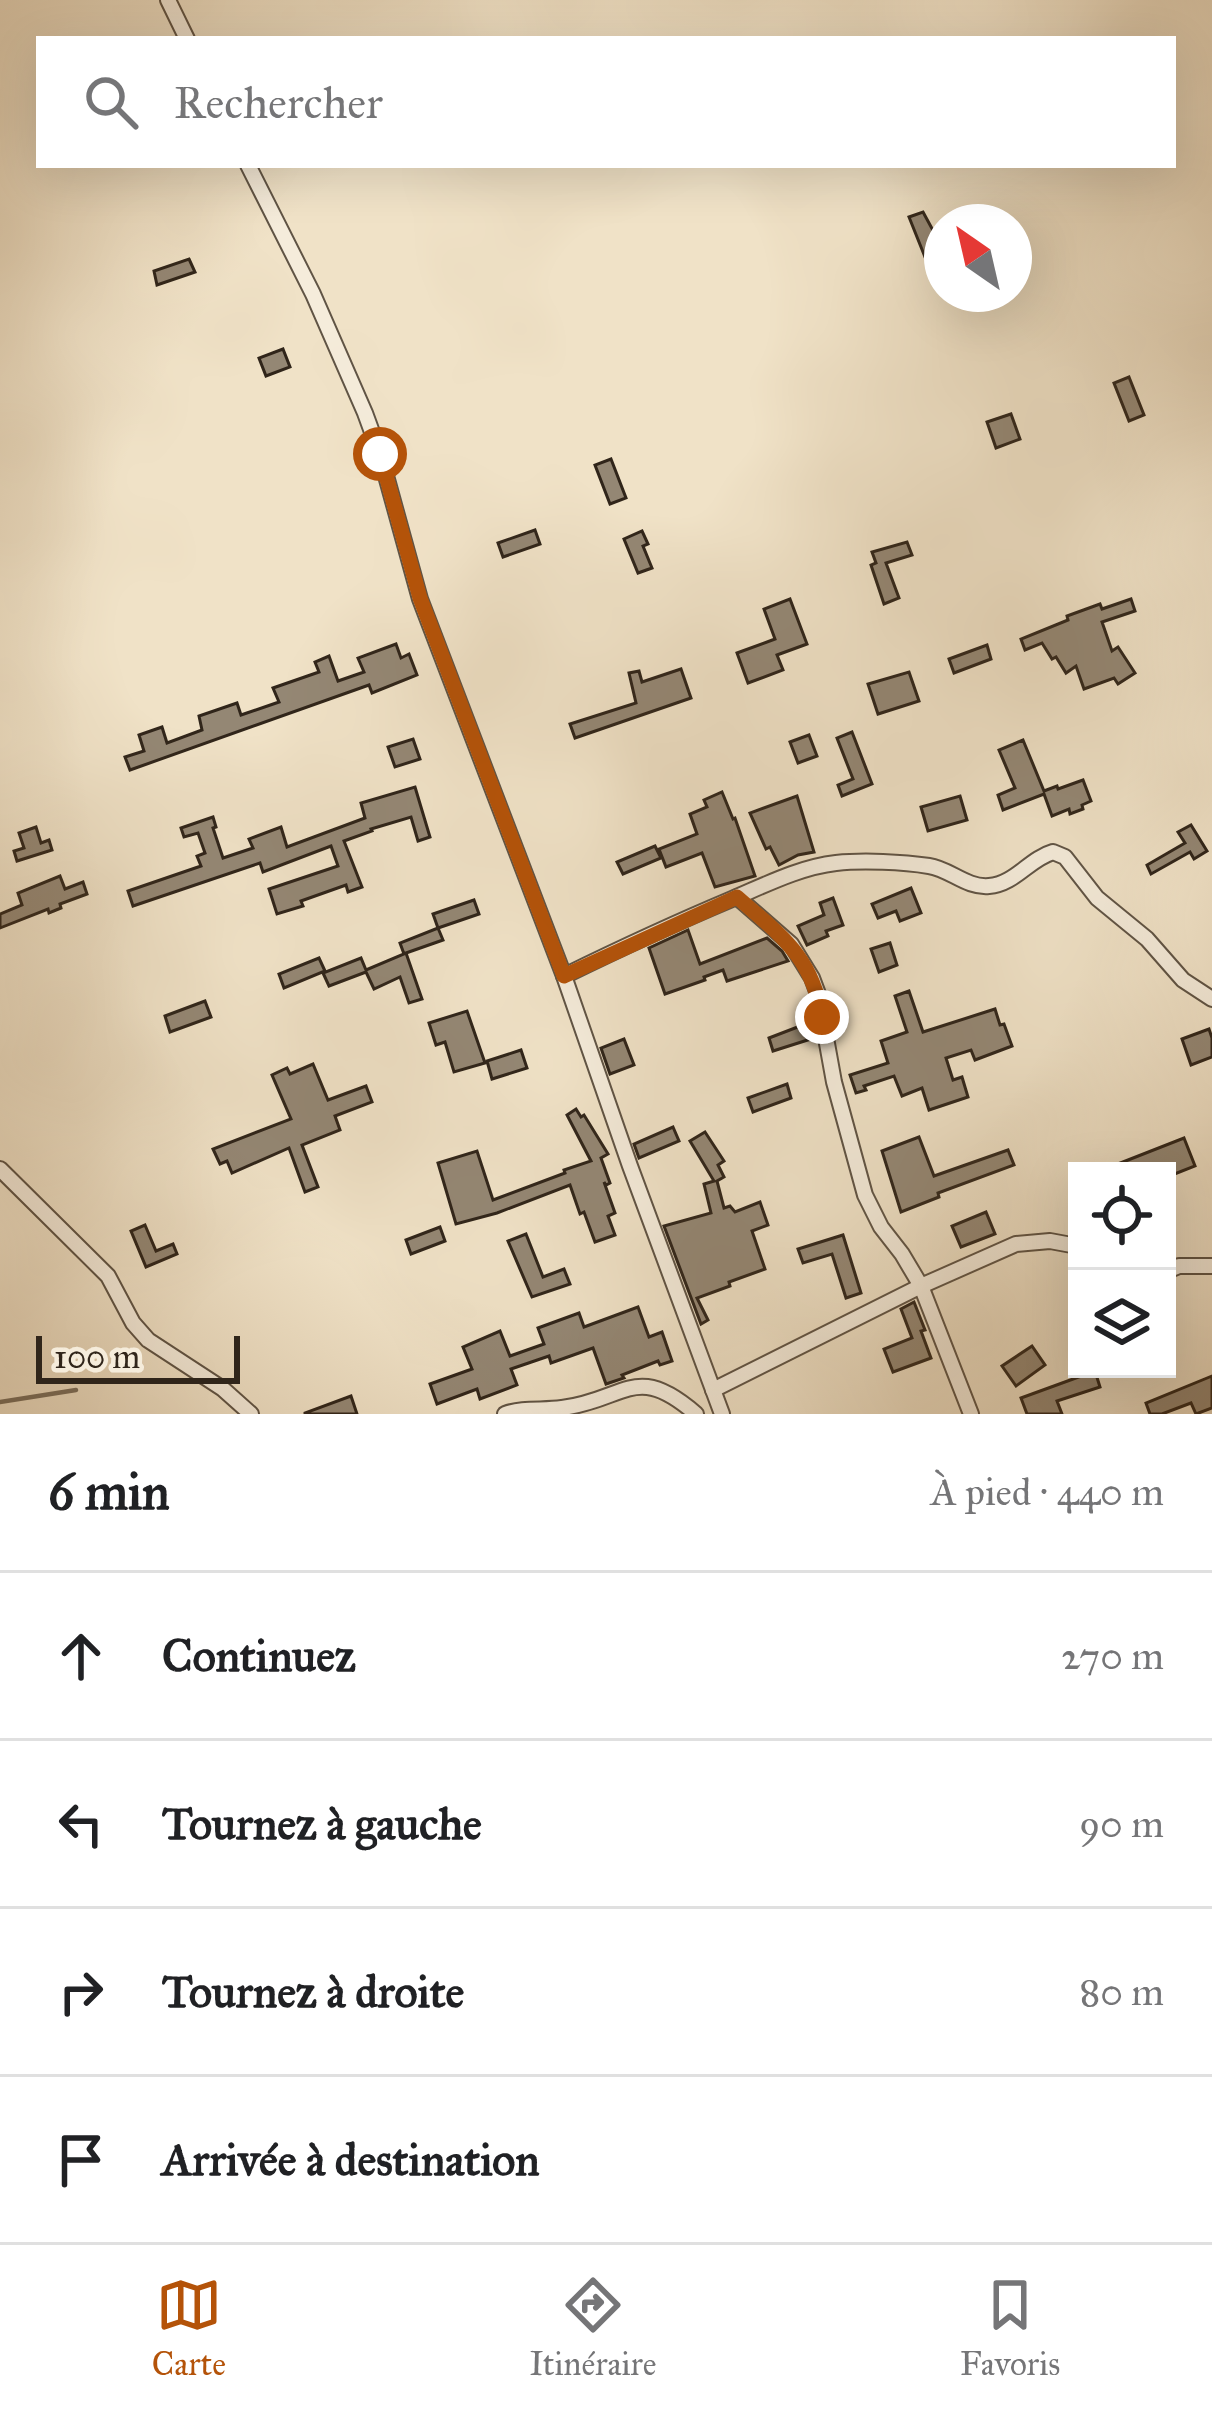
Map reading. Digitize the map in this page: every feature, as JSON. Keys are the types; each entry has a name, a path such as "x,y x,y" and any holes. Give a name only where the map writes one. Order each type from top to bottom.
{"street":[{"path":"169,0 186,36"},
{"path":"250,168 313,294 365,413 420,598 564,976 722,1414"},
{"path":"564,976 737,897 816,868 851,862 930,866 968,884 993,886 1015,877 1046,854 1057,853 1183,980 1212,999"},
{"path":"737,897 791,944 812,978 834,1082 866,1195 881,1227 921,1286 971,1414"},
{"path":"0,1169 109,1276 148,1340 223,1389 251,1414"},
{"path":"713,1390 921,1286 1026,1241 1068,1244"},
{"path":"1169,1270 1212,1266"},
{"path":"505,1414 566,1408 644,1386 668,1392 696,1414"}],"building":[{"path":"924,214 924,254 909,217"},
{"path":"189,259 195,272 157,285 154,271"},
{"path":"283,349 290,367 266,376 259,358"},
{"path":"1129,377 1144,415 1129,421 1114,383"},
{"path":"1011,414 1020,439 996,448 987,422"},
{"path":"611,459 626,498 610,504 595,465"},
{"path":"535,530 540,544 503,557 498,543"},
{"path":"642,531 652,568 638,573 624,539"},
{"path":"907,542 912,555 886,563 899,598 884,604 871,565 876,563 872,552"},
{"path":"790,599 807,644 777,655 783,670 748,683 737,653 775,639 764,609"},
{"path":"1131,599 1135,611 1102,622 1112,651 1118,647 1135,673 1118,684 1114,678 1084,689 1076,666 1066,673 1042,643 1025,650 1021,639 1068,620 1067,616"},
{"path":"396,644 401,658 409,654 417,675 372,693 369,685 130,770 125,757 144,751 139,735 162,727 167,743 202,730 199,716 237,703 241,715 279,702 273,688 319,672 315,662 329,656 338,681 364,672 358,658"},
{"path":"987,645 991,659 954,673 949,659"},
{"path":"681,669 691,698 575,738 570,724 636,703 629,673 639,671 642,682"},
{"path":"909,672 919,701 878,714 868,684"},
{"path":"852,732 872,784 842,796 838,785 853,779 837,738"},
{"path":"809,735 817,756 798,763 790,742"},
{"path":"413,739 420,759 395,767 388,747"},
{"path":"1023,740 1044,791 1083,780 1091,801 1083,809 1052,816 1044,794 1003,810 998,795 1015,788 999,750"},
{"path":"415,787 430,837 418,841 411,817 344,841 362,887 348,892 346,885 277,914 269,889 338,866 331,846 263,872 260,863 133,906 128,891 201,866 197,856 205,853 198,833 184,837 181,828 213,817 223,858 253,848 249,839 281,827 287,847 365,818 361,803"},
{"path":"722,792 755,876 715,887 702,853 666,867 659,849 697,834 690,814 707,807 704,800"},
{"path":"797,796 814,852 779,865 750,813"},
{"path":"960,796 967,820 928,831 921,807"},
{"path":"1191,825 1207,851 1194,859 1190,852 1151,874 1147,865 1185,843 1178,832"},
{"path":"36,827 41,843 49,840 52,850 17,861 14,851 24,848 19,833"},
{"path":"655,846 661,858 623,874 617,862"},
{"path":"60,876 65,889 83,882 87,894 49,913 48,909 0,928 0,914 22,905 18,893"},
{"path":"911,888 921,913 900,921 896,911 878,918 872,904"},
{"path":"833,898 843,925 807,945 798,926 824,915 820,903"},
{"path":"474,900 479,914 438,928 433,914"},
{"path":"438,928 443,940 406,953 422,999 409,1003 400,977 374,989 366,972 329,986 323,973 361,958 366,970 404,954 400,943"},
{"path":"688,930 700,964 767,938 788,961 727,981 723,970 665,994 649,948"},
{"path":"890,943 897,965 879,972 871,949"},
{"path":"319,958 325,971 284,988 279,974"},
{"path":"909,991 923,1032 995,1009 1000,1025 1004,1024 1012,1046 975,1060 971,1050 946,1058 953,1080 962,1077 968,1097 929,1110 922,1088 902,1096 894,1076 856,1093 850,1075 888,1063 881,1041 907,1032 895,996"},
{"path":"205,1001 211,1017 170,1032 165,1016"},
{"path":"467,1011 485,1063 454,1072 445,1042 436,1045 429,1023"},
{"path":"808,1023 814,1038 773,1051 769,1038"},
{"path":"1209,1029 1212,1057 1191,1065 1182,1039"},
{"path":"624,1039 634,1065 610,1074 601,1048"},
{"path":"521,1050 527,1068 492,1079 487,1061"},
{"path":"313,1064 328,1100 366,1086 372,1102 335,1116 340,1130 302,1145 318,1187 305,1192 289,1148 232,1173 227,1161 220,1164 213,1149 291,1119 272,1075 287,1068 290,1074"},
{"path":"787,1084 791,1098 753,1112 748,1098"},
{"path":"576,1109 608,1154 601,1158 610,1183 604,1182 615,1213 608,1216 615,1235 595,1242 570,1185 456,1224 438,1163 477,1151 493,1200 565,1173 591,1161 567,1115"},
{"path":"673,1127 679,1141 639,1158 634,1144"},
{"path":"705,1132 724,1161 718,1165 724,1177 717,1181 724,1208 730,1206 735,1212 760,1202 768,1225 752,1231 765,1269 697,1298 708,1320 701,1324 664,1226 711,1213 704,1184 714,1181 690,1141"},
{"path":"919,1137 934,1176 1008,1150 1014,1165 901,1212 882,1151"},
{"path":"1184,1138 1195,1166 1176,1173 1176,1162 1123,1162"},
{"path":"986,1212 995,1234 961,1247 952,1226"},
{"path":"145,1225 156,1251 173,1244 177,1254 146,1267 131,1231"},
{"path":"440,1227 445,1241 411,1254 406,1240"},
{"path":"526,1234 543,1277 564,1269 570,1284 532,1297 508,1241"},
{"path":"843,1235 861,1293 846,1298 832,1254 803,1263 798,1249"},
{"path":"914,1302 931,1358 893,1372 884,1349 912,1338 901,1309"},
{"path":"638,1307 649,1337 662,1332 672,1361 660,1365 658,1361 606,1384 593,1348 551,1363 549,1356 511,1369 517,1385 480,1399 477,1389 437,1404 430,1384 472,1369 463,1347 500,1331 510,1356 544,1344 538,1328 579,1313 584,1327"},
{"path":"1032,1346 1045,1365 1016,1386 1002,1366"},
{"path":"1212,1376 1212,1408 1196,1414 1191,1403 1150,1414 1146,1403"},
{"path":"1076,1378 1097,1378 1100,1387 1057,1401 1062,1414 1027,1414 1021,1398"},
{"path":"351,1396 357,1414 305,1414 305,1413"}],"waterway":[{"path":"0,1402 76,1390"}],"route":[{"path":"380,454 420,598 564,976 737,897 791,944 812,978 822,1017"}]}
